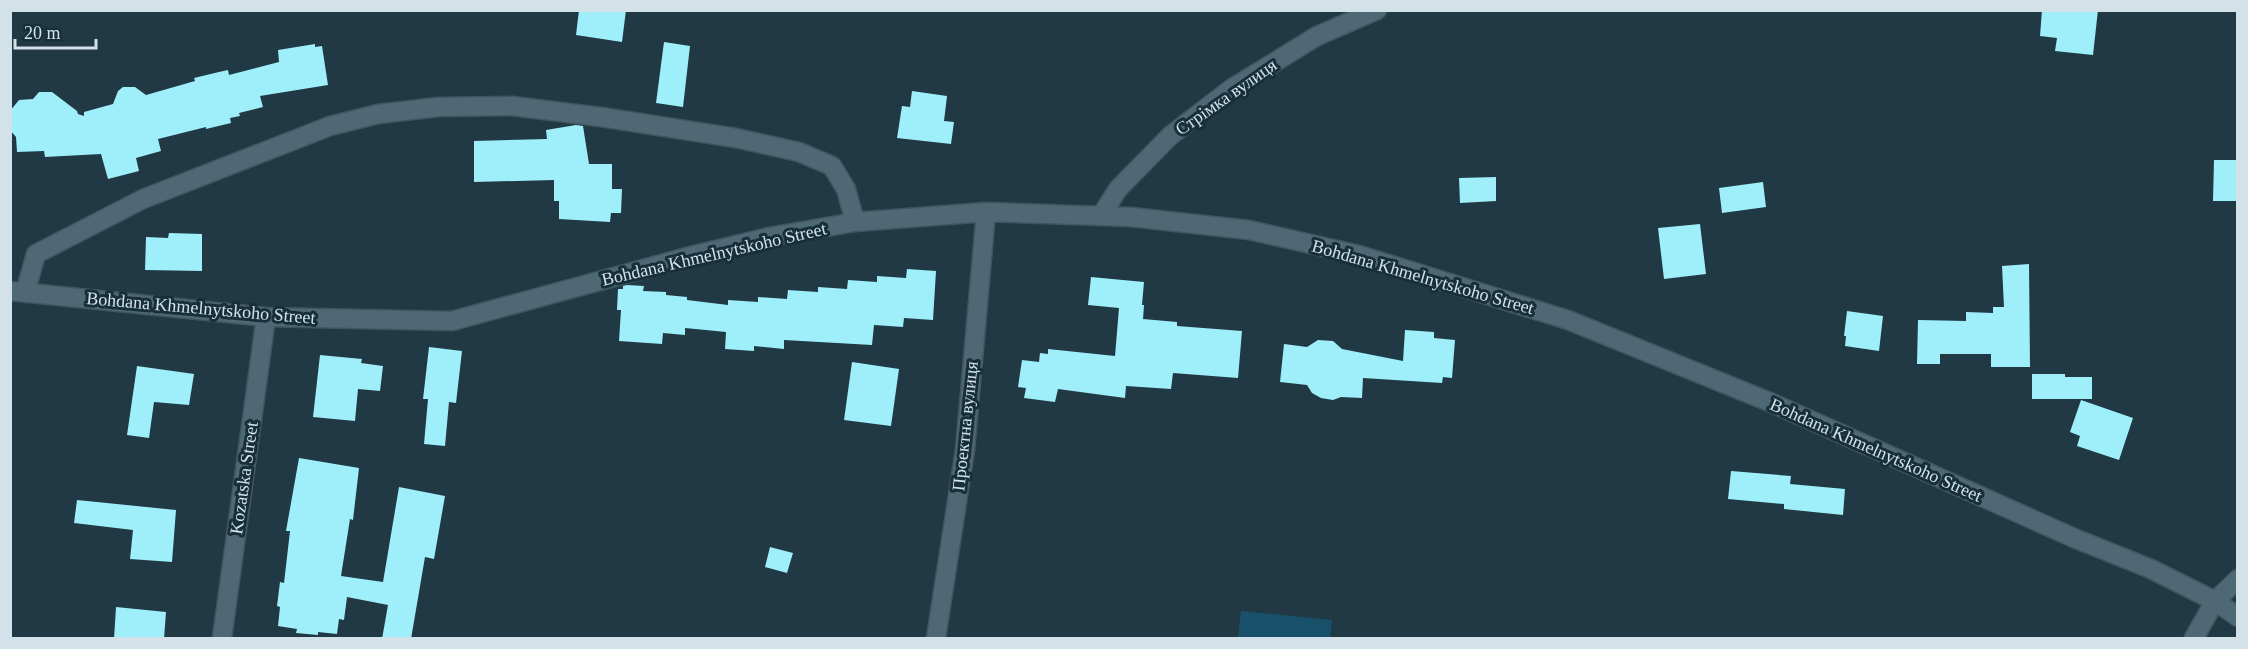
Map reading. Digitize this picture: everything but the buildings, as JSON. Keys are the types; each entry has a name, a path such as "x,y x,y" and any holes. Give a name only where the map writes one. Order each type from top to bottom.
{"street":[{"name":"Стрімка вулиця","path":"1101,216 1118,189 1170,136 1231,89 1317,36 1377,10"},
{"path":"18,292 36,254 143,199 330,126 378,114 438,107 512,106 601,117 736,138 799,152 832,166 846,189 855,222"},
{"name":"Bohdana Khmelnytskoho Street","path":"18,292 266,317 452,321 713,250 855,222 986,212 1101,216 1249,230 1359,255 1568,320 1772,403 2063,533 2151,569 2215,601 2238,617"},
{"name":"Проектна вулиця","path":"936,639 965,450 986,212"},
{"name":"Kozatska Street","path":"222,639 266,317"},
{"path":"2194,639 2215,601 2238,579"}],"shaded area":[{"path":"1241,611 1332,620 1330,638 1238,638"}]}
